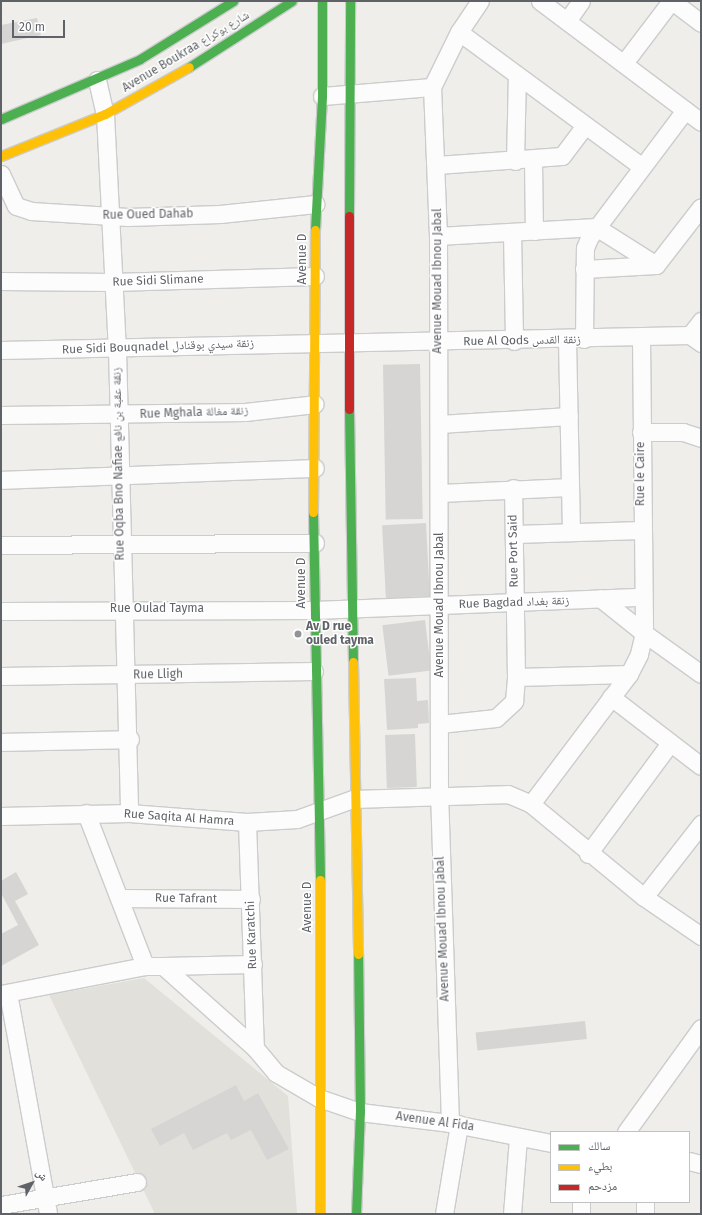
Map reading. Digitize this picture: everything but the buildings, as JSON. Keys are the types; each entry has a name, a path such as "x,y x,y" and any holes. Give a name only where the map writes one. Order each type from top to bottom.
{"main road":[{"name":"Avenue Boukraa شارع بوكراع","path":"1,119 97,80 140,59 233,1"},
{"name":"Avenue Boukraa شارع بوكراع","path":"1,156 105,114 161,84 292,1"},
{"name":"Avenue D","path":"320,1214 320,811 314,671 314,543 316,204 322,96 322,1"},
{"path":"350,1 352,94 348,342 352,799 360,1112 356,1214"}],"street":[{"path":"322,96 432,87 458,32 480,1"},
{"path":"540,1 701,122"},
{"path":"567,21 581,1"},
{"path":"624,63 672,1 701,23"},
{"path":"458,32 642,167"},
{"path":"515,161 517,75"},
{"name":"Rue Oqba Bno Nafiae زنقة عقبة بن نافع","path":"97,80 105,114 117,349 116,415 122,542 121,608 127,676 130,739 129,813"},
{"name":"Avenue Mouad Ibnou Jabal","path":"432,87 437,165 438,236 441,606 439,797 455,1124 444,1214"},
{"path":"584,339 585,248 596,227 685,110"},
{"path":"437,165 533,161 566,154 586,126"},
{"path":"533,161 534,231"},
{"name":"Rue Oued Dahab","path":"1,174 16,206 110,217 220,214 316,204"},
{"path":"584,269 656,265 701,207"},
{"path":"438,236 512,233 596,227 656,265"},
{"path":"512,233 514,341"},
{"name":"Rue Sidi Slimane","path":"1,281 113,282 315,276"},
{"path":"695,339 701,321"},
{"name":"Rue Al Qods زنقة القدس","path":"316,342 438,343 641,338 695,339"},
{"name":"Rue le Caire","path":"641,338 642,604"},
{"path":"567,340 571,532"},
{"name":"Rue Sidi Bouqnadel زنقة سيدي بوقنادل","path":"1,350 117,349 316,342"},
{"name":"Rue Mghala زنقة مغالة","path":"1,415 116,415 246,412 316,404"},
{"path":"439,424 569,416"},
{"path":"641,432 683,432 701,438"},
{"path":"1,480 120,478 315,468"},
{"path":"440,493 513,488 570,487"},
{"name":"Rue Port Said","path":"440,724 479,721 502,715 514,701 516,677 515,534 513,488"},
{"path":"515,534 641,530"},
{"path":"1,545 122,542 314,543"},
{"path":"600,598 644,633 700,672"},
{"name":"Rue Bagdad زنقة بغداد","path":"314,610 351,607 515,605 600,598 642,604"},
{"path":"531,804 629,674 644,633 642,604"},
{"name":"Rue Oulad Tayma","path":"1,611 121,608 314,610"},
{"name":"Rue Lligh","path":"1,676 127,676 314,671"},
{"path":"516,677 629,674"},
{"path":"611,697 701,766"},
{"path":"1,742 130,739"},
{"path":"588,854 670,743"},
{"name":"Rue Saqita Al Hamra","path":"1,816 129,813 247,822 297,819 352,799 508,794 531,804 588,854 644,897 701,936"},
{"path":"86,814 121,898 145,966"},
{"name":"Rue Karatchi","path":"247,822 251,900 255,1048"},
{"path":"644,897 698,833"},
{"name":"Rue Tafrant","path":"121,898 251,900"},
{"path":"48,1214 4,994 145,966 253,964"},
{"name":"Avenue Al Fida","path":"163,966 255,1048 276,1073 319,1098 360,1112 455,1124 518,1138 550,1143"},
{"path":"627,1131 701,1028"},
{"path":"512,1214 518,1138"},
{"path":"690,1162 701,1164"},
{"path":"1,1205 44,1196 137,1182"},
{"path":"581,1203 581,1214"},
{"path":"645,1203 645,1214"}],"shaded area":[{"path":"144,978 288,1096 297,1214 155,1214 49,995"}],"traffic: fast":[{"path":"1,119 140,59 233,1"},
{"path":"189,67 292,1"},
{"path":"315,230 322,96 322,1"},
{"path":"349,216 350,1"},
{"path":"349,409 353,662"},
{"path":"313,512 320,880"},
{"path":"356,1214 360,1112 358,954"}],"traffic: slow":[{"path":"1,156 105,114 189,67"},
{"path":"313,512 315,230"},
{"path":"353,662 358,954"},
{"path":"320,880 320,1214"}],"traffic: jam":[{"path":"349,216 349,409"}],"place":[{"name":"Av D rue ouled tayma","path":"298,634"}]}
